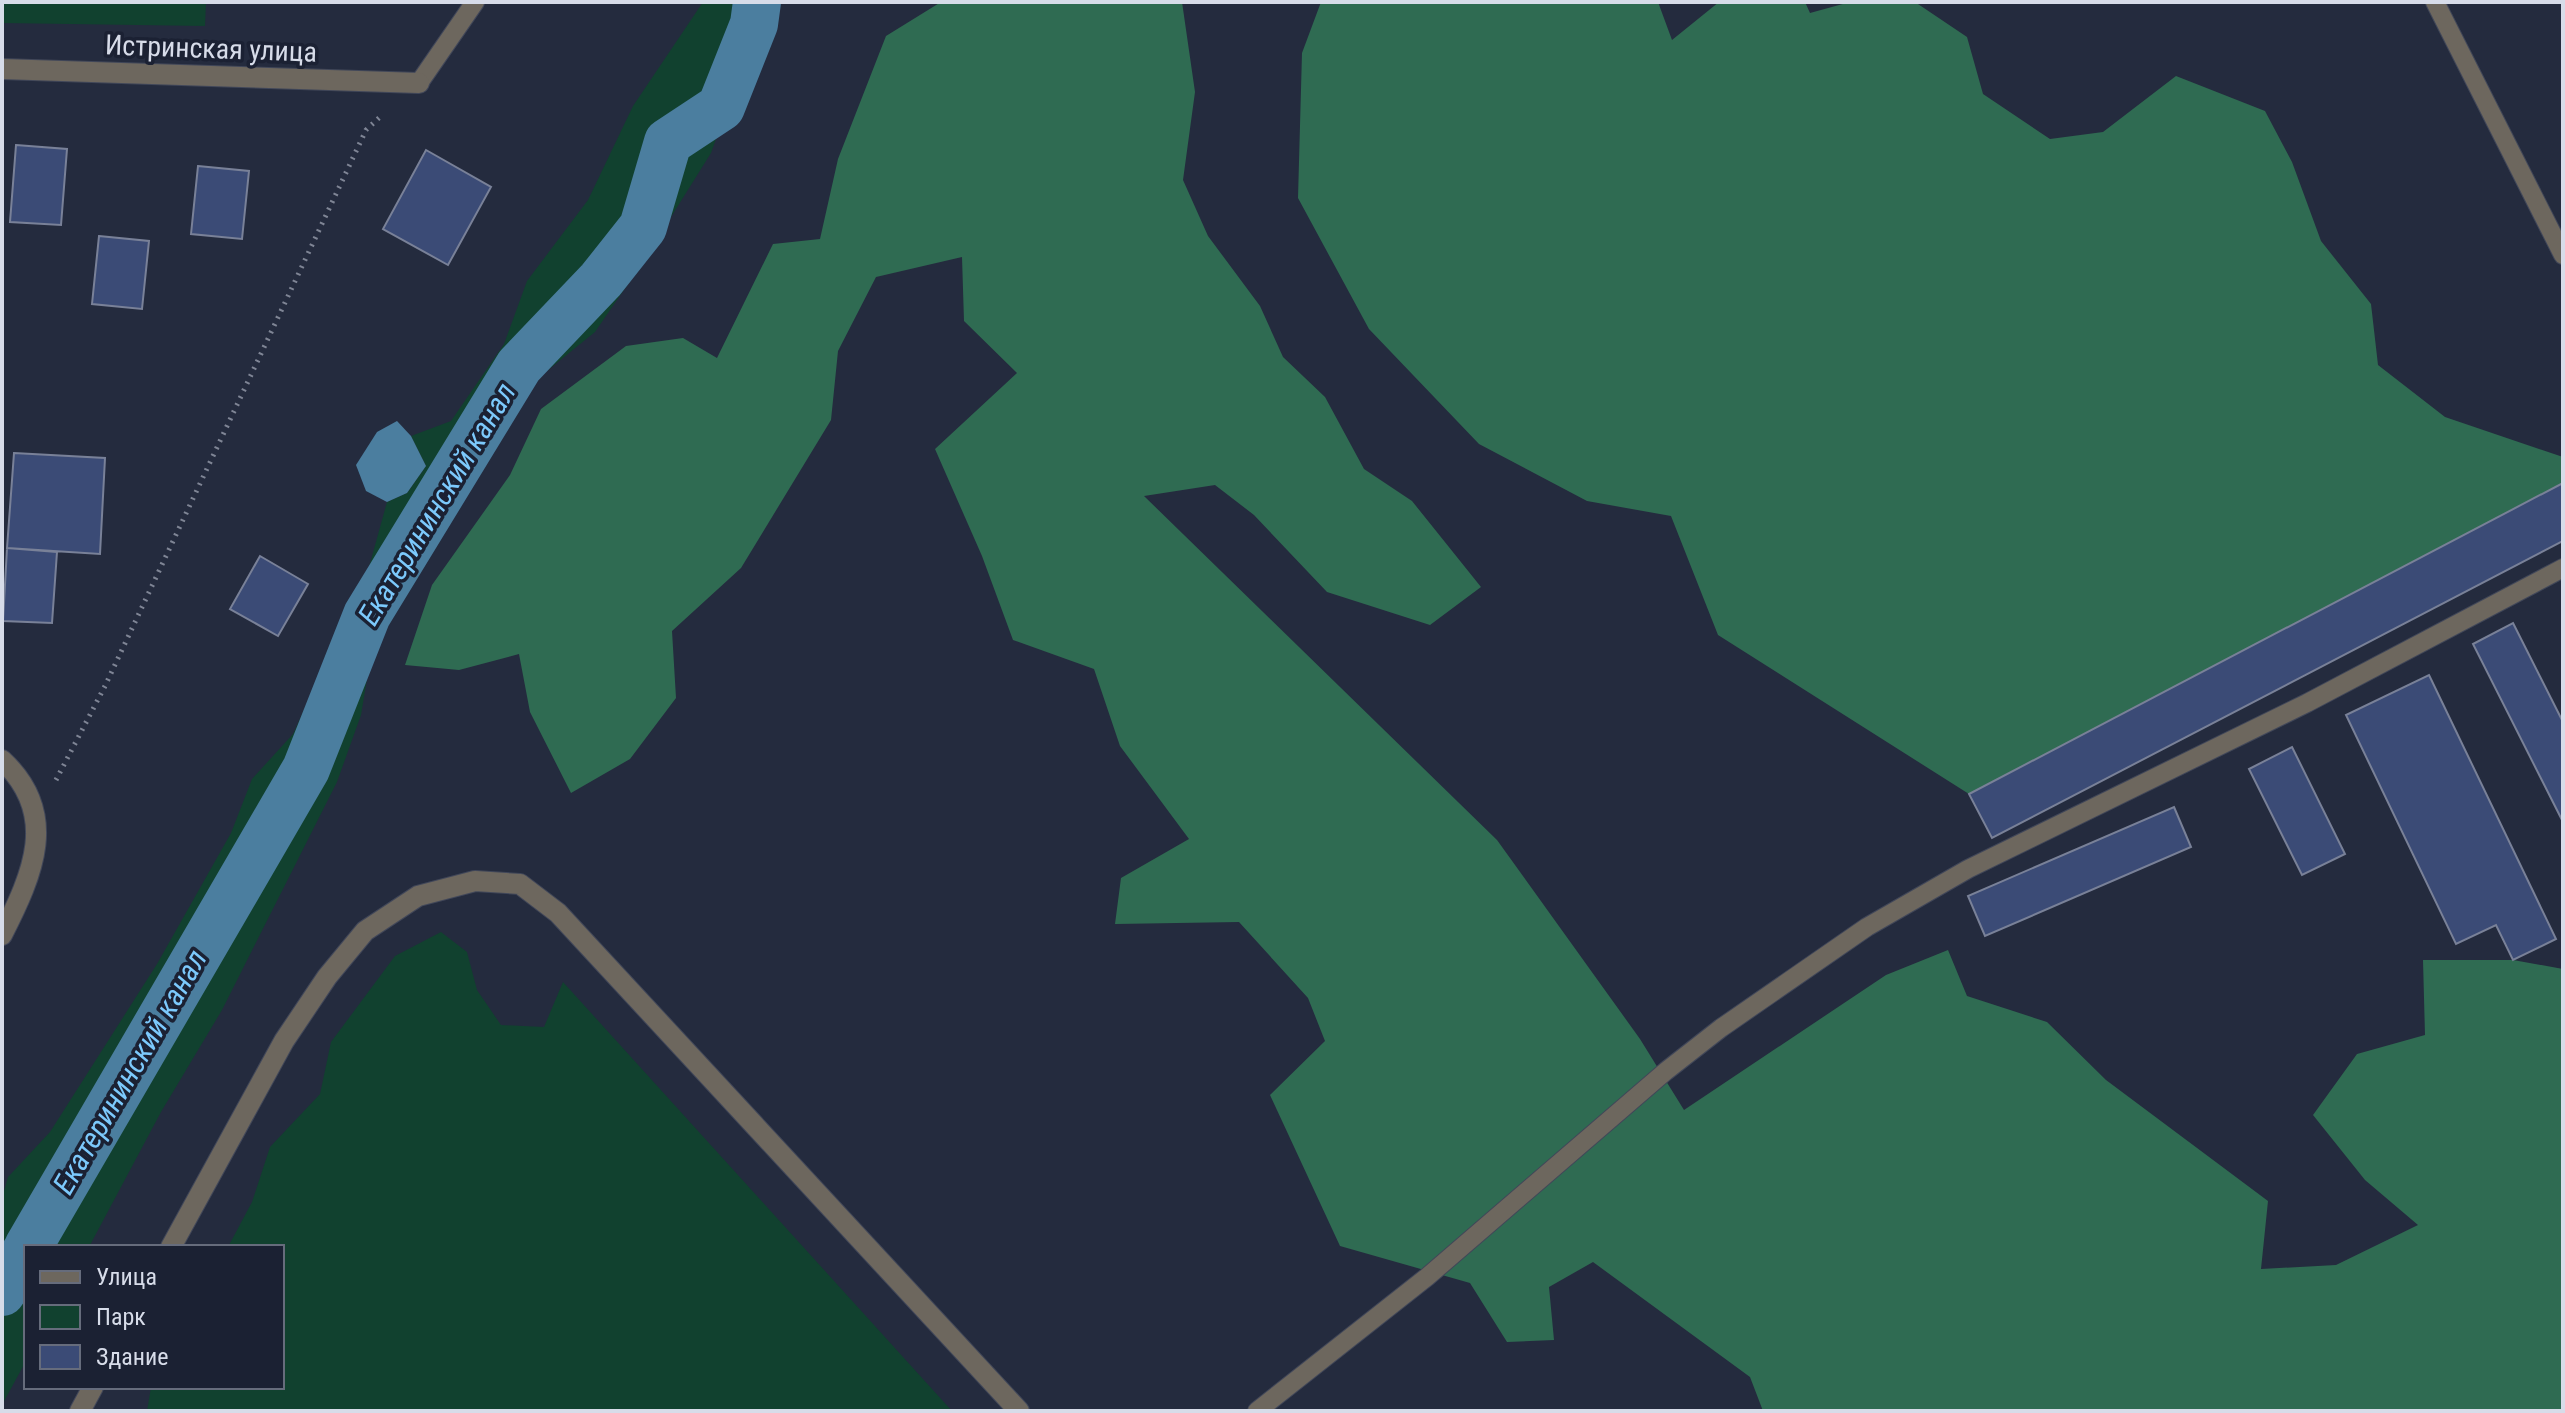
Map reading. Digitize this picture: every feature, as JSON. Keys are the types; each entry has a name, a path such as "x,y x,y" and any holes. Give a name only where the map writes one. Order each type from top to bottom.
{"street":[{"name":"Истринская улица","path":"2,69 419,83"},
{"path":"2,760 30,794 37,816 37,842 23,894 2,935"},
{"path":"172,1245 284,1041 327,977 365,931 418,896 475,881 520,884 558,913 1019,1411"},
{"path":"80,1411 92,1389"}],"lane":[{"path":"419,83 475,2"},
{"path":"2435,2 2563,255"},
{"path":"1257,1411 1427,1277 1666,1071 1867,927 1968,869 2307,703 2563,568"}],"path":[{"path":"37,816 105,686 366,130 419,83"}],"green space":[{"path":"2,2 206,2 205,26 2,23"},
{"path":"703,2 773,2 746,55 711,153 641,265 595,332 521,392 408,563 373,643 361,715 337,782 222,1010 161,1112 90,1245 24,1245 24,1365 2,1405 2,1198 8,1177 50,1132 157,964 231,833 252,779 293,734 369,567 387,502 407,493 426,466 411,436 451,421 504,344 527,281 588,200 633,106"},
{"path":"941,2 1182,2 1195,92 1183,180 1208,236 1260,306 1283,357 1325,397 1364,469 1412,501 1481,587 1430,625 1327,592 1254,515 1215,485 1144,496 1497,840 1640,1039 1684,1110 1886,975 1948,950 1967,996 2047,1022 2106,1080 2268,1201 2261,1269 2336,1265 2418,1225 2365,1180 2313,1115 2357,1054 2425,1035 2423,960 2513,960 2563,969 2563,1411 1763,1411 1750,1377 1593,1262 1549,1287 1554,1340 1507,1342 1470,1283 1340,1246 1270,1095 1325,1041 1308,998 1239,922 1115,924 1121,878 1189,839 1120,746 1094,669 1013,640 982,556 935,449 1017,373 964,321 962,257 876,277 838,351 831,420 741,568 672,631 676,698 630,759 571,793 530,712 519,654 459,670 405,665 432,585 510,475 541,409 626,346 683,338 717,358 773,244 820,239 838,159 886,36"},
{"path":"1321,2 1658,2 1672,40 1719,2 1805,2 1810,13 1850,2 1915,2 1967,37 1983,94 2050,139 2103,132 2176,76 2265,111 2292,162 2321,241 2371,304 2378,365 2445,417 2563,457 2563,483 1969,794 1718,635 1671,516 1587,501 1479,444 1369,329 1298,198 1302,53"},
{"path":"441,932 467,952 477,990 501,1025 544,1027 563,982 952,1411 147,1411 151,1389 284,1389 284,1245 229,1245 252,1202 270,1147 320,1094 331,1042 395,956"}],"water":[{"path":"397,421 411,436 426,466 407,493 387,502 366,491 356,465 377,432"}],"building":[{"path":"16,145 67,149 61,225 10,222"},
{"path":"426,150 491,187 448,265 383,229"},
{"path":"198,166 249,171 242,239 191,234"},
{"path":"99,236 149,241 142,309 92,304"},
{"path":"14,453 105,458 100,554 7,548"},
{"path":"2563,483 2563,541 1992,838 1969,794"},
{"path":"7,548 57,552 52,623 3,621"},
{"path":"260,556 308,584 278,636 230,609"},
{"path":"2513,623 2563,722 2563,822 2473,644"},
{"path":"2429,675 2556,939 2513,960 2496,925 2456,944 2346,715"},
{"path":"2292,747 2345,854 2302,875 2249,769"},
{"path":"2174,807 2191,847 1985,936 1968,896"}],"waterway":[{"name":"Екатерининский канал","path":"29,1245 306,769 367,615 519,366 601,280 643,227 668,142 721,107 754,24 757,2"},
{"name":"Екатерининский канал","path":"2,1292 24,1254"}]}
